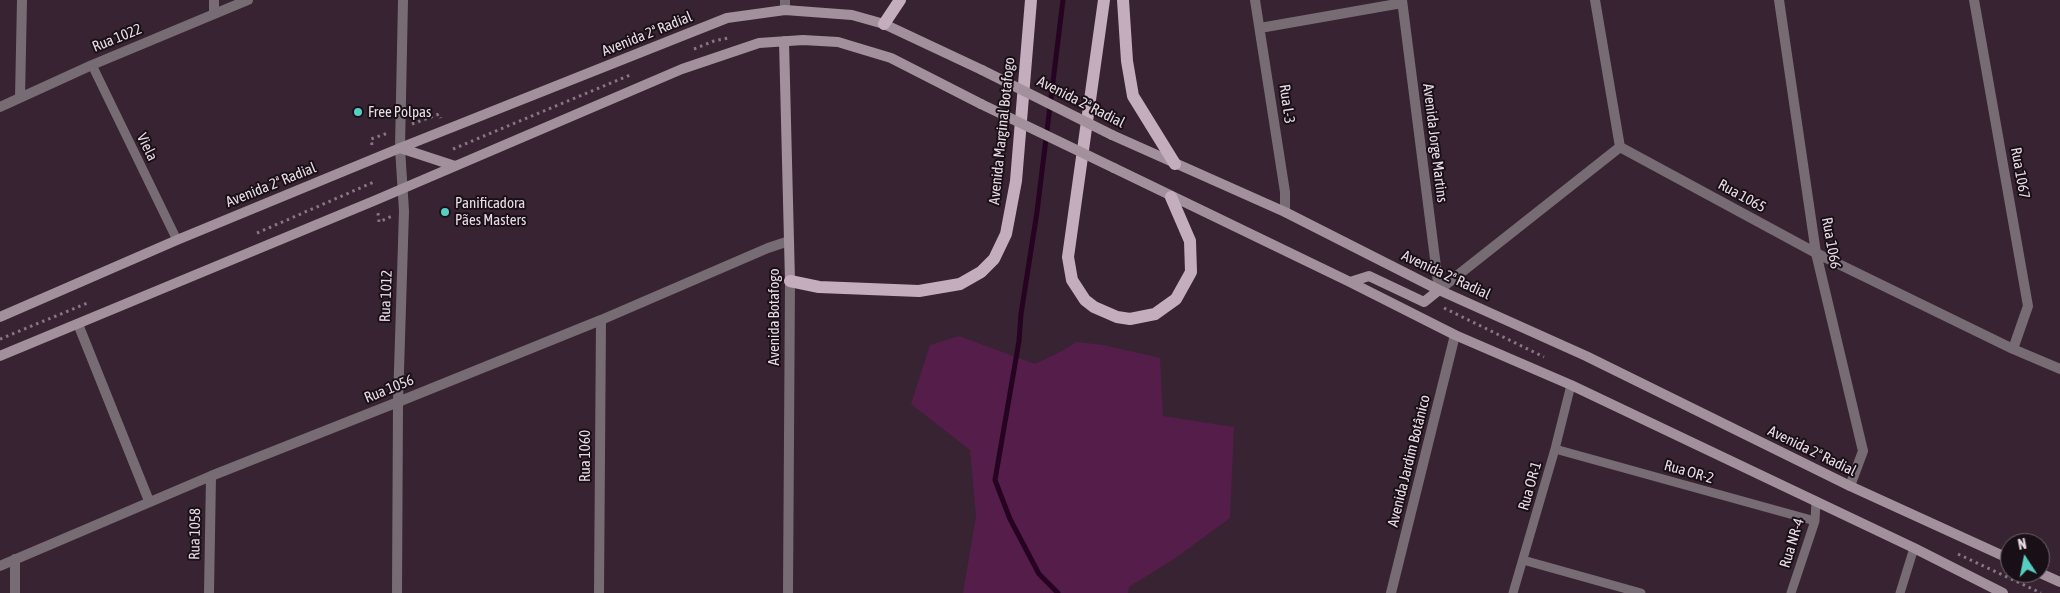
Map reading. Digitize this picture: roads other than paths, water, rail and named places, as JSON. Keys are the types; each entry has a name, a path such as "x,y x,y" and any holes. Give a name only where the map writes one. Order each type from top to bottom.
{"main road":[{"path":"884,24 900,0"},
{"name":"Avenida Marginal Botafogo","path":"790,282 819,287 918,291 960,284 981,272 994,259 1006,234 1016,180 1031,0"},
{"path":"1104,0 1068,257 1072,280 1078,291 1094,307 1117,317 1143,318 1155,314 1176,299 1191,272 1190,241 1170,197"},
{"path":"1123,0 1127,61 1133,96 1175,164"},
{"name":"Avenida 2ª Radial","path":"0,317 177,240 400,148 727,18 785,5 852,15 884,24 982,70 1112,135 1285,212 1439,290 1586,356 1850,486 2000,554"},
{"path":"0,356 682,69 759,44 803,40 838,42 891,58 1170,197 1350,282 1455,335 1571,385 1914,548 2003,593"},
{"name":"Avenida Botafogo","path":"784,41 790,282"},
{"path":"400,148 454,166"},
{"path":"1350,282 1369,276 1424,302 1439,290"}],"street":[{"path":"20,98 22,0"},
{"path":"214,0 214,14"},
{"name":"Rua 1022","path":"0,107 92,65 248,0"},
{"name":"Rua 1012","path":"396,593 398,402 404,211 400,148 403,0"},
{"name":"Rua L-3","path":"1255,0 1285,192 1285,212"},
{"path":"1439,290 1620,147 1595,0"},
{"name":"Rua 1066","path":"1779,0 1816,253 1863,451 1850,486"},
{"name":"Rua 1067","path":"1974,0 2028,306 2013,349"},
{"path":"1260,28 1402,2"},
{"name":"Avenida Jorge Martins","path":"1402,2 1439,290"},
{"name":"Rua 1065","path":"1620,147 1816,253 2013,349 2060,369"},
{"name":"Rua 1056","path":"0,566 149,501 398,402 600,320 768,248 790,241"},
{"name":"Avenida Botafogo","path":"788,593 790,282"},
{"name":"Rua 1060","path":"599,593 600,320"},
{"path":"78,324 149,501"},
{"name":"Avenida Jardim Botânico","path":"1391,593 1455,335"},
{"name":"Rua 1058","path":"209,593 211,476"},
{"path":"15,559 15,593"}],"lane":[{"name":"Viela","path":"92,65 177,240"},
{"name":"Rua OR-1","path":"1513,593 1555,449 1571,385"},
{"name":"Rua OR-2","path":"1555,449 1815,521"},
{"name":"Rua NR-4","path":"1791,593 1815,521 1816,501"},
{"path":"1900,593 1914,548"},
{"path":"1524,560 1641,593"}],"waterway":[{"path":"1058,593 1039,574 1010,519 995,480 1019,341 1063,0"}],"place":[{"name":"Free Polpas","path":"358,112"},
{"name":"Panificadora Pães Masters","path":"445,212"}]}
